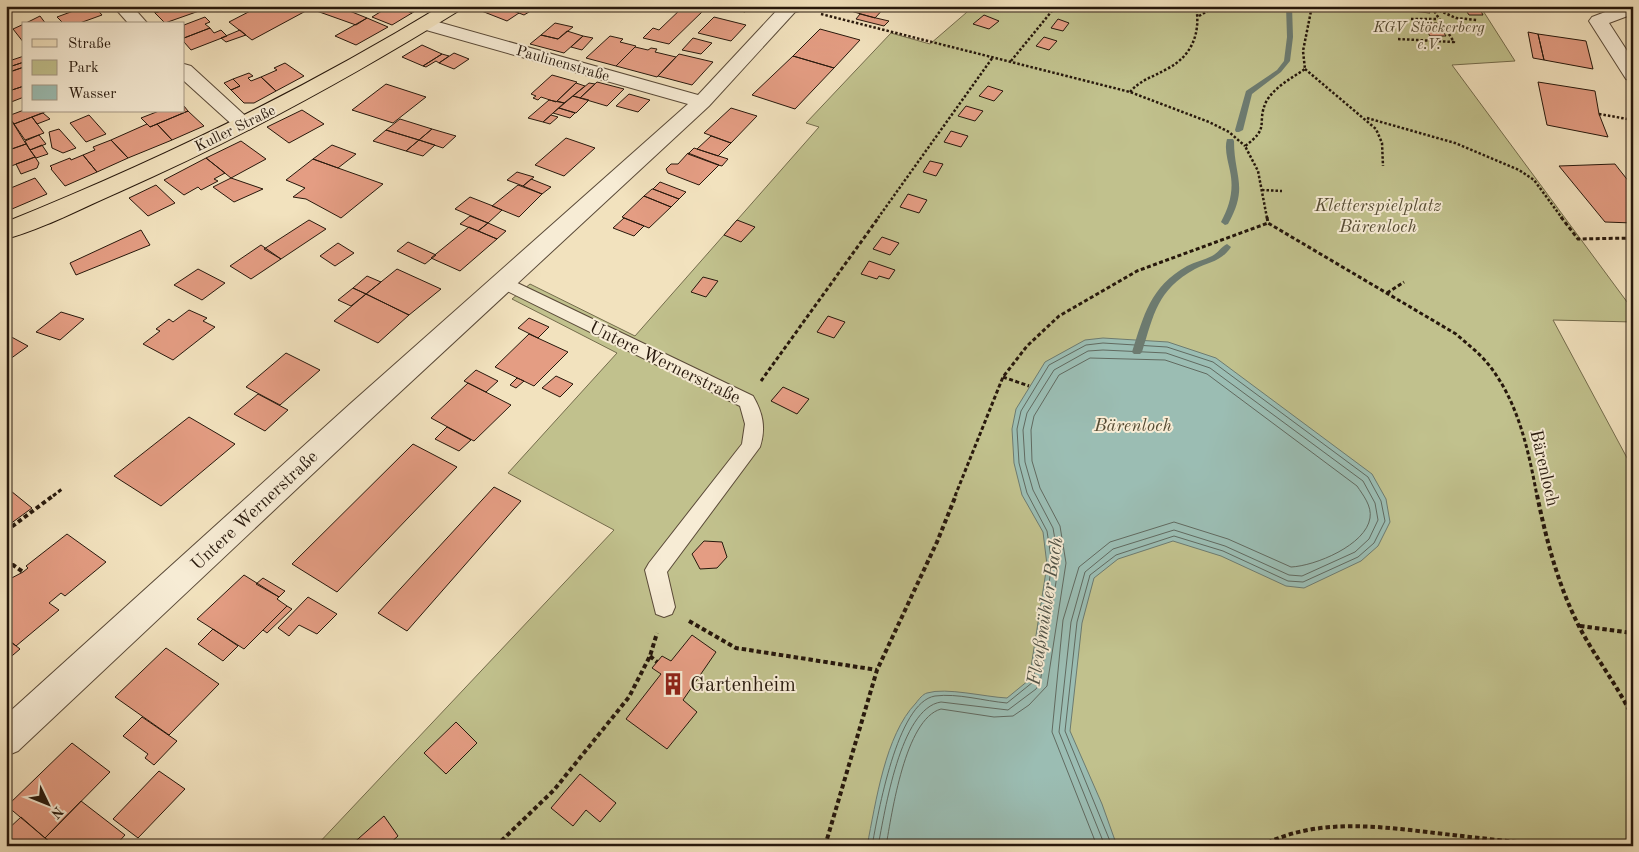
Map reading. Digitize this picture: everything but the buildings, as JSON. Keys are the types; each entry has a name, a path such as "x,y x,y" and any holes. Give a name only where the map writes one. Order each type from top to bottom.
{"main road":[{"name":"Kuller Straße","path":"6,231 110,188 244,125 348,69 454,6"}],"street":[{"path":"122,6 137,22"},
{"name":"Untere Wernerstraße","path":"6,740 503,282 702,102 789,8 798,6"},
{"path":"1633,8 1598,21 1633,75"},
{"name":"Paulinenstraße","path":"425,24 702,102"},
{"path":"185,71 244,125"}],"lane":[{"name":"Untere Wernerstraße","path":"503,282 746,401 753,415 756,433 750,447 656,570 664,607"}],"path":[{"path":"1011,61 1056,6"},
{"path":"1130,92 1135,85 1166,70 1187,54 1195,43 1199,16 1196,6"},
{"path":"1199,16 1216,6"},
{"path":"1312,6 1303,51 1306,70 1367,118 1377,130 1383,145 1384,166"},
{"path":"1398,39 1454,42 1431,6 1456,18 1477,20"},
{"path":"776,23 822,14 1130,92 1209,122 1229,132 1245,146 1258,171 1268,223 1137,271 1076,306 1059,316 1027,346 1004,376 937,542 877,670 825,846"},
{"path":"1412,19 1439,19"},
{"path":"746,401 993,56"},
{"path":"1245,146 1257,138 1261,132 1264,110 1270,96 1306,70"},
{"path":"1599,114 1633,120"},
{"path":"1367,118 1455,143 1519,170 1534,180 1578,238 1633,238"},
{"path":"1262,190 1282,191"},
{"name":"Bärenloch","path":"1268,223 1466,342 1489,364 1502,382 1516,410 1529,454 1556,574 1579,626 1602,667 1627,703 1633,718"},
{"path":"1387,293 1404,282"},
{"path":"1004,376 1029,386"},
{"path":"6,531 62,489"},
{"path":"6,570 13,565 23,572"},
{"path":"496,846 554,790 629,696 650,656 664,607 736,648 877,670"},
{"path":"1579,626 1633,633"},
{"path":"650,656 657,662"},
{"path":"1261,846 1291,834 1313,828 1340,826 1415,830 1552,846"}],"green space":[{"name":"Bärenloch","path":"974,6 1480,6 1515,61 1452,65 1633,310 1633,322 1553,320 1633,469 1633,846 316,846 614,530 508,473 617,353 512,299 530,284 635,336 819,127 806,123 891,33 930,44"}],"water":[{"path":"1103,338 1168,342 1216,358 1372,474 1386,499 1390,522 1378,546 1361,561 1304,588 1286,586 1221,556 1173,541 1118,559 1094,578 1082,623 1070,731 1102,804 1117,846 867,846 878,790 889,751 905,717 921,697 927,693 944,691 1007,698 1029,680 1047,565 1043,532 1022,495 1014,463 1012,429 1016,409 1045,362 1085,340"}],"waterway":[{"name":"Fleußmühler Bach","path":"1239,130 1249,93 1279,71 1287,61 1290,37 1289,6"},
{"path":"1225,222 1236,194 1230,141"},
{"name":"Fleußmühler Bach","path":"1137,352 1151,309 1160,292 1179,275 1221,255 1227,247"}],"place":[{"name":"Gartenheim","path":"673,684"}],"park label":[{"name":"KGV Stöckerberg e.V.","path":"1429,36"},
{"name":"Kletterspielplatz Bärenloch","path":"1378,215"}]}
